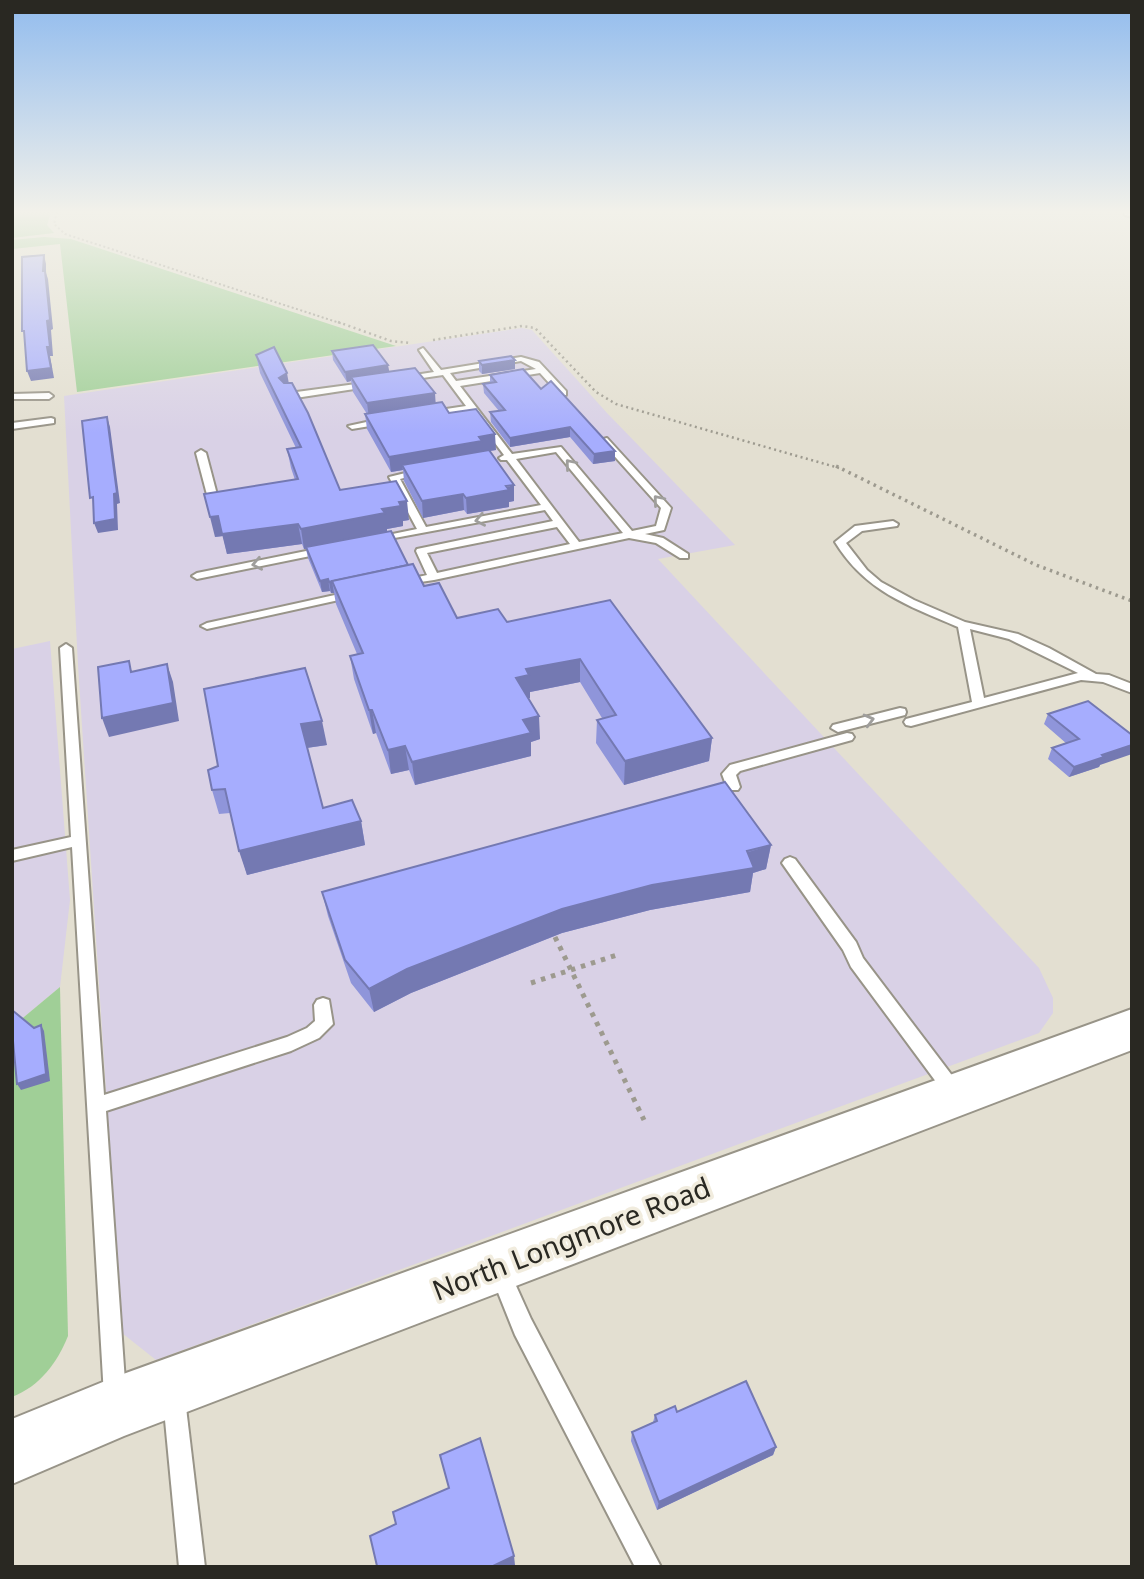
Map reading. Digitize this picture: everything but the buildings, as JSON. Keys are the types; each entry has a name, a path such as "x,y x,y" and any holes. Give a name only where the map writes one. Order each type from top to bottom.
{"street":[{"name":"North Longmore Road","path":"12,1452 115,1408 1132,1028"}],"lane":[{"path":"424,345 442,373 455,384 473,407 577,546"},
{"path":"398,380 521,359 536,364 569,400"},
{"path":"455,384 542,370"},
{"path":"289,397 385,382"},
{"path":"12,397 48,396"},
{"path":"419,416 473,407"},
{"path":"352,426 392,420"},
{"path":"12,426 51,421"},
{"path":"393,585 660,528 666,508 595,429"},
{"path":"497,459 558,449 631,535 659,540 684,556"},
{"path":"201,453 215,506"},
{"path":"423,531 394,478 432,471"},
{"path":"370,541 547,506"},
{"path":"434,577 421,551 559,523"},
{"path":"892,524 859,528 840,542 849,561 866,577 901,598 963,625 989,627 1043,649 1091,675 1132,689"},
{"path":"197,576 343,547"},
{"path":"207,626 366,591"},
{"path":"963,625 978,702"},
{"path":"66,648 115,1408"},
{"path":"733,787 729,774 735,768 842,733 1091,675"},
{"path":"12,856 79,840"},
{"path":"790,863 850,947 857,962 955,1094"},
{"path":"95,1106 291,1043 313,1033 324,1024 323,1005"},
{"path":"497,1267 523,1326 649,1567"},
{"path":"173,1387 192,1567"}],"path":[{"path":"230,286 391,341 412,343"},
{"path":"424,345 522,326 535,328 596,392 616,404 832,464 1036,565 1132,601"},
{"path":"555,937 644,1120"},
{"path":"531,983 620,954"}],"shaded area":[{"path":"522,328 532,330 607,413 735,545 658,559 1039,968 1053,998 1053,1013 1039,1033 156,1360 122,1333 78,665 64,396"},
{"path":"50,641 70,900 60,987 12,1027 12,649"}],"green space":[{"path":"65,286 213,286 396,346 77,392"},
{"path":"60,987 68,1336 59,1355 39,1380 12,1397 12,1027"}]}
